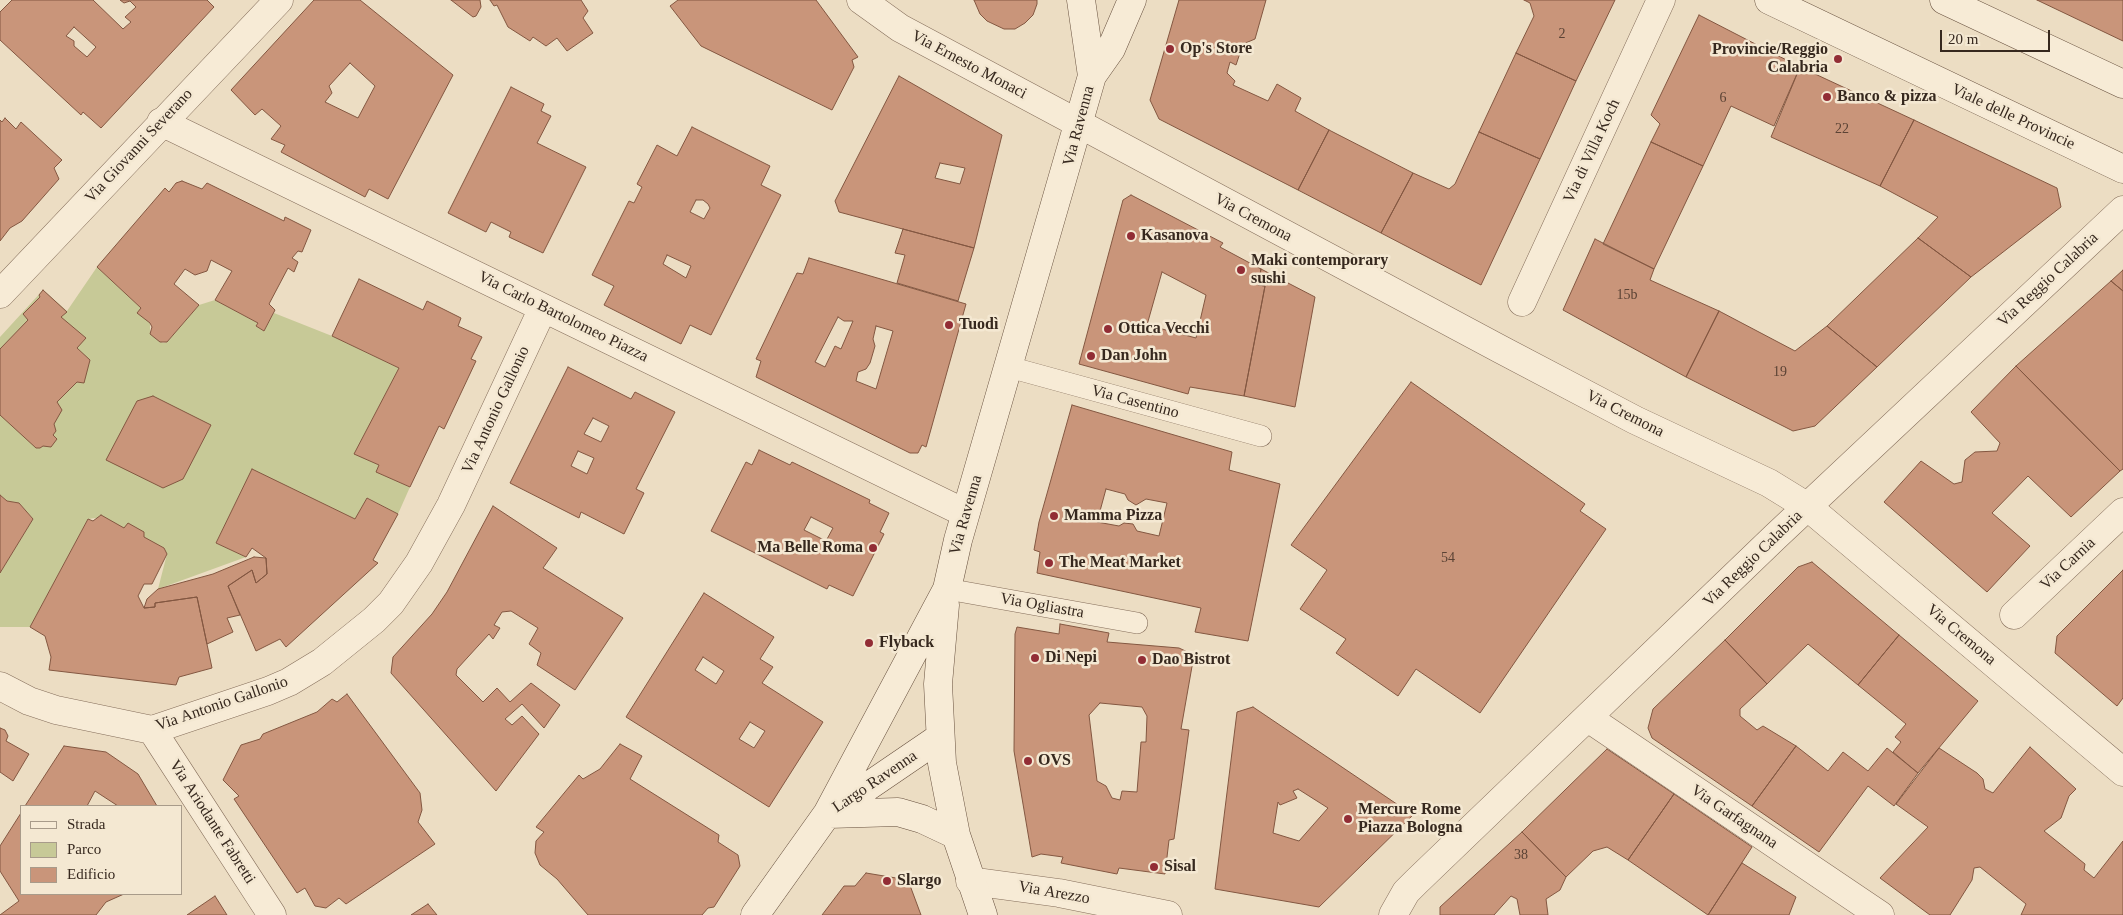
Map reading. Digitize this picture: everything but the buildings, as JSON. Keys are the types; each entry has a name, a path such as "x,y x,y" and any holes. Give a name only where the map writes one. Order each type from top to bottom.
{"street":[{"name":"Via Giovanni Severano","path":"0,294 161,122 279,0"},
{"name":"Via Ernesto Monaci","path":"861,0 900,28 1080,124"},
{"path":"1081,0 1092,76"},
{"path":"1092,76 1111,49 1132,0"},
{"name":"Via di Villa Koch","path":"1522,302 1662,0"},
{"name":"Viale delle Provincie","path":"1769,0 2123,168"},
{"path":"1944,0 2123,84"},
{"name":"Via Ravenna","path":"755,915 828,814 947,589 965,513 1080,124 1092,76"},
{"name":"Via Carlo Bartolomeo Piazza","path":"161,122 965,513"},
{"name":"Via Cremona","path":"1080,124 1508,354 1635,420 1769,483 1808,507 2123,772"},
{"name":"Via Reggio Calabria","path":"1392,915 1406,892 1808,507 2123,210"},
{"name":"Via Antonio Gallonio","path":"0,686 29,701 56,710 152,730 289,682 322,662 349,642 391,603 419,562 447,514 543,308"},
{"name":"Via Carnia","path":"2014,615 2123,512"},
{"name":"Largo Ravenna","path":"947,589 938,664 939,738 946,787 956,835"},
{"name":"Via Garfagnana","path":"1588,718 1880,915"},
{"name":"Via Ariodante Fabretti","path":"152,730 272,915"},
{"name":"Largo Ravenna","path":"828,814 939,738"},
{"name":"Largo Ravenna","path":"828,814 898,812 922,819 956,835"},
{"path":"956,835 983,915"},
{"name":"Via Arezzo","path":"970,880 1059,893 1168,915"}],"lane":[{"name":"Via Casentino","path":"1009,368 1262,436"},
{"name":"Via Ogliastra","path":"947,589 1137,623"}],"green space":[{"path":"97,267 141,308 150,323 150,334 163,343 167,342 199,305 215,300 258,323 256,326 264,331 274,313 332,336 399,368 355,453 379,465 377,472 410,487 398,514 368,498 355,519 252,470 216,543 246,557 158,589 167,554 164,548 96,518 88,519 30,627 0,627 0,573 33,519 19,503 7,501 0,495 0,337 43,290 67,311"}],"place":[{"name":"Op's Store","path":"1170,49"},
{"name":"Provincie/Reggio Calabria","path":"1838,59"},
{"name":"Banco & pizza","path":"1827,97"},
{"name":"Kasanova","path":"1131,236"},
{"name":"Maki contemporary sushi","path":"1241,270"},
{"name":"Tuodì","path":"949,325"},
{"name":"Ottica Vecchi","path":"1108,329"},
{"name":"Dan John","path":"1091,356"},
{"name":"Mamma Pizza","path":"1054,516"},
{"name":"Ma Belle Roma","path":"873,548"},
{"name":"The Meat Market","path":"1049,563"},
{"name":"Flyback","path":"869,643"},
{"name":"Di Nepi","path":"1035,658"},
{"name":"Dao Bistrot","path":"1142,660"},
{"name":"OVS","path":"1028,761"},
{"name":"Mercure Rome Piazza Bologna","path":"1348,819"},
{"name":"Sisal","path":"1154,867"},
{"name":"Slargo","path":"887,881"}]}
